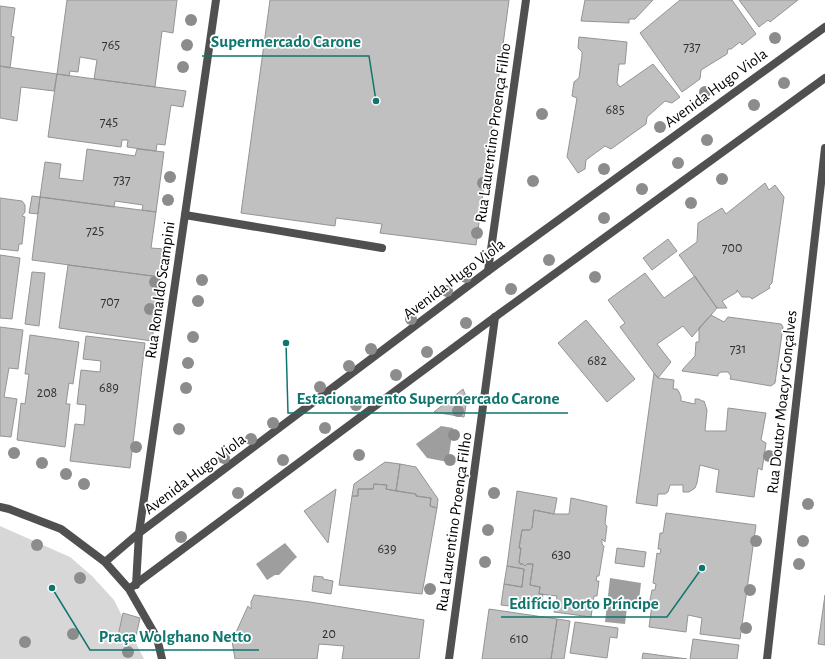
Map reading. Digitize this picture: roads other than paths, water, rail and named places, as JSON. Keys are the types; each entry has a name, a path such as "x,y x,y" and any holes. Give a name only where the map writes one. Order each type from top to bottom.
{"street":[{"name":"Rua Ronaldo Scampini","path":"133,587 216,0"},
{"name":"Rua Laurentino Proença Filho","path":"488,271 526,0"},
{"name":"Avenida Hugo Viola","path":"105,562 140,533 488,271 825,27"},
{"path":"133,587 495,317 825,78"},
{"name":"Rua Doutor Moacyr Gonçalves","path":"767,659 825,148"},
{"path":"185,215 382,248"},
{"name":"Rua Laurentino Proença Filho","path":"449,659 495,317"},
{"path":"0,507 10,508 61,529 105,562 133,587 157,638 162,659"}],"place":[{"name":"Supermercado Carone","path":"376,101"},
{"name":"Estacionamento Supermercado Carone","path":"286,343"},
{"name":"Edifício Porto Príncipe","path":"702,568"},
{"name":"Praça Wolghano Netto","path":"52,588"}]}
